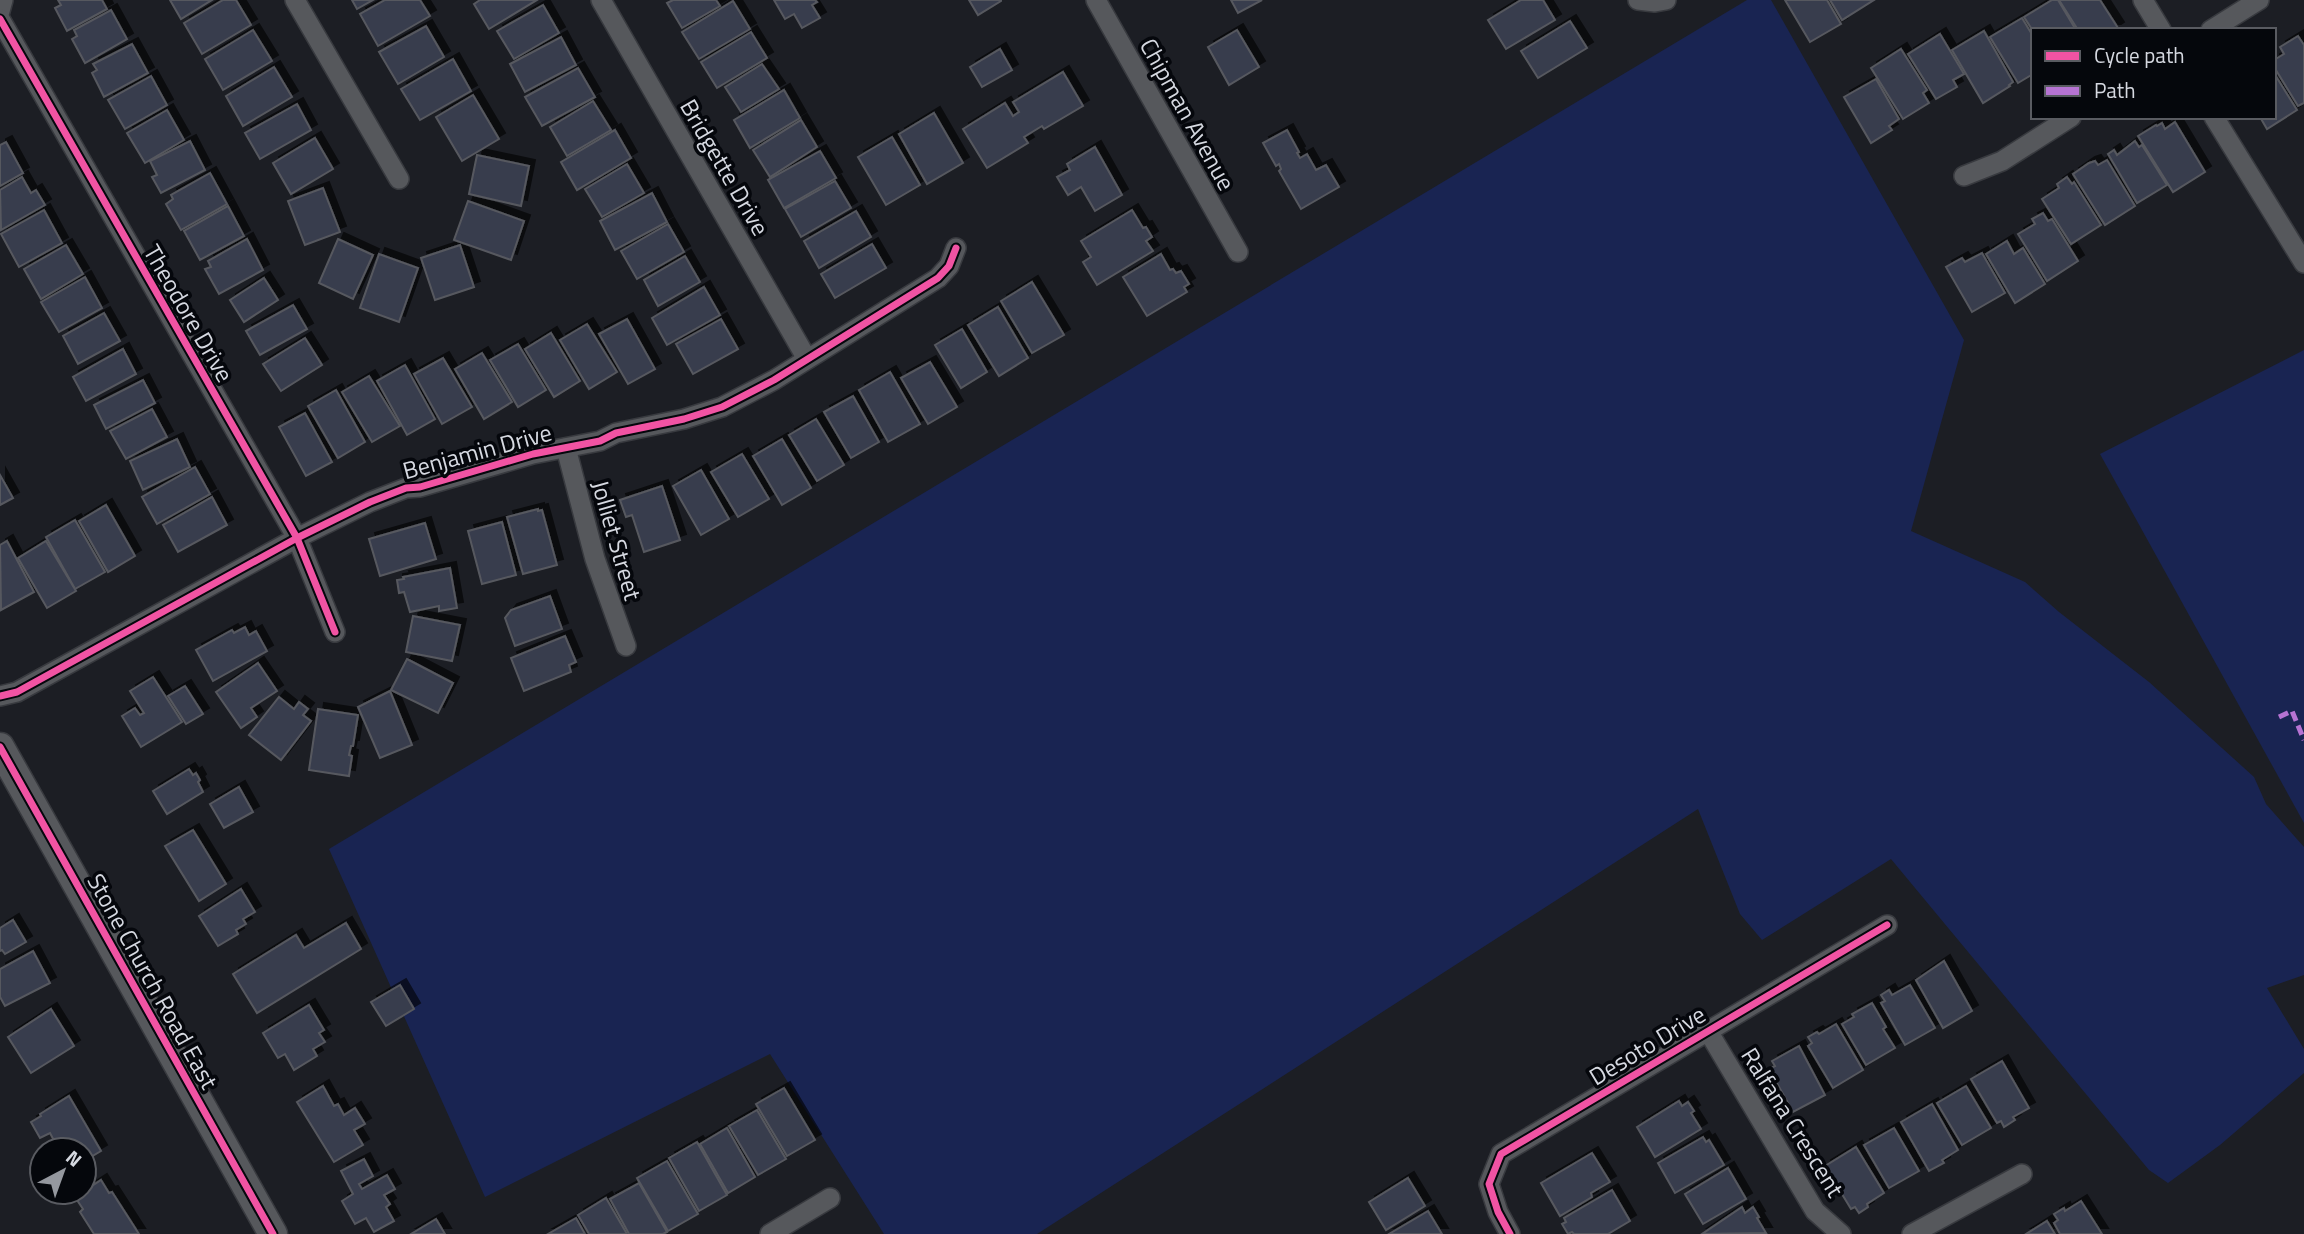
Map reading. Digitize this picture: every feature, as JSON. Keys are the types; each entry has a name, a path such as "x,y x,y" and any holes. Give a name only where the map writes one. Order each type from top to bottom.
{"main road":[{"name":"Stone Church Road East","path":"0,747 273,1234"}],"street":[{"path":"0,11 4,0"},
{"path":"295,0 399,179"},
{"name":"Bridgette Drive","path":"602,0 807,359"},
{"name":"Chipman Avenue","path":"1096,0 1238,252"},
{"path":"1638,0 1666,0"},
{"path":"2143,0 2160,28"},
{"path":"2214,28 2259,0"},
{"name":"Theodore Drive","path":"0,19 297,538 335,632"},
{"path":"1964,176 2002,161 2068,119"},
{"path":"2215,119 2304,263"},
{"name":"Benjamin Drive","path":"0,696 17,692 297,538 370,502 406,488 421,487 533,454 600,441 616,432 684,419 722,407 774,380 938,278 949,266 956,248"},
{"name":"Jolliet Street","path":"566,447 600,578 626,646"},
{"name":"Desoto Drive","path":"1510,1234 1498,1212 1489,1184 1501,1154 1887,925"},
{"name":"Ralfana Crescent","path":"1709,1031 1815,1211 1842,1234"},
{"path":"1912,1234 2022,1174"},
{"path":"770,1234 830,1198"}],"shaded area":[{"path":"1747,0 1771,0 1964,340 1911,531 2025,582 2149,682 2254,777 2266,804 2304,847 2304,975 2267,988 2304,1049 2304,1073 2220,1145 2168,1183 2149,1170 1891,859 1762,940 1740,914 1698,809 1037,1234 884,1234 770,1054 485,1197 329,849"},
{"path":"2304,350 2304,823 2100,454"}],"building":[{"path":"58,0 102,0 107,9 67,31 55,8 61,5"},
{"path":"170,0 212,0 181,19"},
{"path":"223,0 236,0 251,25 202,54 184,23"},
{"path":"352,0 373,0 357,9"},
{"path":"385,0 420,0 430,16 378,46 360,14"},
{"path":"480,0 537,0 489,29 474,4"},
{"path":"673,0 716,0 720,6 682,28 667,3"},
{"path":"774,0 815,0 817,2 812,5 820,18 802,28 794,14 785,19"},
{"path":"969,0 1001,0 1001,1 978,15"},
{"path":"1231,0 1262,0 1238,13"},
{"path":"1521,0 1543,0 1555,20 1506,49 1488,20"},
{"path":"1785,0 1827,0 1841,24 1810,42"},
{"path":"1830,0 1874,0 1842,20"},
{"path":"2052,0 2058,0 2075,28 2031,28 2024,17"},
{"path":"2059,0 2100,0 2118,28 2077,28"},
{"path":"733,1 750,29 699,59 682,32"},
{"path":"543,5 559,33 514,59 497,31"},
{"path":"111,10 127,39 85,63 72,39 77,36 74,30"},
{"path":"2022,18 2031,33 2031,75 2018,83 1990,37"},
{"path":"1570,21 1587,48 1538,78 1521,51"},
{"path":"426,26 444,57 398,84 379,52"},
{"path":"253,30 272,61 223,90 205,59"},
{"path":"1237,30 1259,67 1229,85 1208,47"},
{"path":"1984,31 2013,82 1983,103 1952,50"},
{"path":"751,32 767,58 717,88 701,62"},
{"path":"1940,34 1964,74 1953,80 1957,87 1936,99 1908,54"},
{"path":"2298,36 2304,45 2304,103 2298,106 2276,70 2276,59 2284,54 2280,47"},
{"path":"561,37 576,65 525,92 510,64"},
{"path":"132,44 148,73 104,97 92,73 97,70 93,64"},
{"path":"1000,49 1012,70 982,87 970,67"},
{"path":"1901,49 1927,90 1923,93 1929,103 1903,119 1871,68"},
{"path":"453,59 471,91 420,120 401,89"},
{"path":"762,64 779,89 741,112 725,87"},
{"path":"274,67 292,97 243,126 226,96"},
{"path":"578,68 595,97 542,126 525,97"},
{"path":"1063,72 1083,106 1044,129 1042,126 1024,137 1028,143 987,168 963,129 1005,103 1013,116 1019,112 1013,102"},
{"path":"151,76 167,105 125,129 108,100"},
{"path":"2276,76 2297,110 2267,129 2261,119 2276,119"},
{"path":"1876,79 1899,119 1889,126 1892,130 1871,143 1844,97"},
{"path":"784,90 800,118 750,148 734,120"},
{"path":"473,95 499,139 462,161 436,117"},
{"path":"593,101 611,130 567,156 550,127"},
{"path":"297,104 311,130 260,159 245,133"},
{"path":"167,110 184,140 145,163 127,133"},
{"path":"934,113 963,163 927,184 899,134"},
{"path":"801,120 817,147 770,177 753,150"},
{"path":"2175,122 2205,172 2173,192 2138,136 2156,125 2162,123 2165,129"},
{"path":"615,130 631,158 577,190 561,162"},
{"path":"1287,130 1300,158 1307,154 1316,170 1326,165 1339,187 1301,209 1279,171 1279,164 1276,166 1263,143"},
{"path":"892,137 920,185 886,205 858,157"},
{"path":"315,138 333,169 291,194 273,163"},
{"path":"190,141 205,170 161,193 152,177 157,175 150,161"},
{"path":"2135,141 2139,147 2142,145 2167,185 2137,203 2108,154 2114,150 2117,155"},
{"path":"6,142 23,173 0,186 0,145"},
{"path":"1095,147 1122,195 1095,211 1081,187 1068,195 1057,177 1070,170 1067,164"},
{"path":"820,151 836,178 784,208 768,180"},
{"path":"477,155 529,166 521,206 469,194"},
{"path":"2107,160 2135,206 2105,225 2073,174 2089,163 2095,161 2098,165"},
{"path":"627,164 644,193 602,217 585,189"},
{"path":"210,173 227,204 181,230 166,204 173,199 171,195"},
{"path":"22,177 31,193 36,190 45,205 1,230 0,190"},
{"path":"2067,177 2072,184 2074,182 2101,225 2071,244 2042,199 2059,188 2057,184"},
{"path":"835,181 851,208 801,237 785,209"},
{"path":"323,188 340,232 305,245 288,201"},
{"path":"652,193 667,222 615,250 600,221"},
{"path":"468,201 524,221 511,260 454,240"},
{"path":"228,206 244,236 200,260 184,231"},
{"path":"44,210 62,243 19,267 1,234"},
{"path":"1132,210 1152,237 1146,241 1153,251 1097,285 1083,262 1091,257 1081,241"},
{"path":"856,211 871,237 819,268 804,241"},
{"path":"2043,213 2048,221 2052,219 2078,261 2047,281 2018,234 2035,224 2032,219"},
{"path":"668,224 684,252 637,279 621,251"},
{"path":"247,239 263,270 219,294 205,269 211,267 208,261"},
{"path":"338,239 373,255 353,299 319,283"},
{"path":"2007,241 2014,254 2023,248 2045,284 2015,303 1986,254"},
{"path":"872,244 886,268 835,298 821,274"},
{"path":"66,245 83,274 41,299 24,269"},
{"path":"460,245 474,287 435,300 421,258"},
{"path":"1982,253 2005,293 1972,312 1946,267 1962,258 1965,262"},
{"path":"379,254 418,268 399,322 360,308"},
{"path":"1161,254 1170,270 1173,269 1176,273 1181,271 1189,284 1184,287 1187,292 1147,316 1123,277"},
{"path":"685,256 700,282 658,306 644,280"},
{"path":"85,277 102,308 59,332 41,302"},
{"path":"264,278 278,300 244,322 230,300"},
{"path":"1032,282 1064,335 1032,353 1001,301"},
{"path":"704,287 720,315 667,345 652,318"},
{"path":"293,305 307,329 260,355 246,331"},
{"path":"998,307 1028,358 999,376 968,325"},
{"path":"104,313 120,341 78,364 63,336"},
{"path":"627,319 655,369 628,384 599,334"},
{"path":"721,319 738,349 693,374 676,344"},
{"path":"587,324 617,372 589,389 560,340"},
{"path":"962,329 987,372 961,388 935,345"},
{"path":"551,333 580,381 554,397 525,349"},
{"path":"305,338 322,365 281,391 263,364"},
{"path":"518,344 546,390 518,407 490,360"},
{"path":"123,349 136,374 86,401 73,377"},
{"path":"482,353 512,402 484,419 455,369"},
{"path":"443,358 472,407 442,424 414,374"},
{"path":"930,362 957,407 928,424 901,378"},
{"path":"405,365 435,419 407,435 377,381"},
{"path":"890,372 920,424 888,442 859,390"},
{"path":"369,376 400,426 372,442 342,392"},
{"path":"143,380 155,403 106,429 94,405"},
{"path":"336,390 365,442 338,458 308,406"},
{"path":"853,396 879,442 851,458 824,412"},
{"path":"152,409 167,437 126,459 110,431"},
{"path":"305,413 332,462 306,476 279,427"},
{"path":"816,419 844,465 817,481 789,435"},
{"path":"177,439 190,467 143,490 130,461"},
{"path":"782,439 811,488 782,505 753,456"},
{"path":"742,454 769,499 738,517 711,472"},
{"path":"195,467 210,494 157,524 142,497"},
{"path":"701,470 729,519 701,535 673,486"},
{"path":"0,475 13,498 0,505"},
{"path":"662,486 680,540 644,552 632,515 626,517 620,500"},
{"path":"212,497 227,525 178,552 163,525"},
{"path":"106,505 135,556 108,572 79,521"},
{"path":"542,510 557,565 523,574 507,517"},
{"path":"75,520 105,572 75,589 46,537"},
{"path":"502,522 516,575 482,584 468,531"},
{"path":"425,523 436,559 380,576 369,539"},
{"path":"7,541 34,592 1,610 0,545"},
{"path":"46,541 76,591 47,608 18,558"},
{"path":"450,568 457,608 439,611 439,606 410,612 404,592 399,593 397,580"},
{"path":"550,596 562,629 515,646 505,618 511,610"},
{"path":"413,616 460,625 452,661 406,652"},
{"path":"245,627 249,635 256,631 267,651 213,681 196,650 232,630 234,633"},
{"path":"565,636 576,662 569,665 571,672 524,691 511,658"},
{"path":"407,659 453,683 438,713 391,690"},
{"path":"258,663 277,691 251,708 257,717 241,728 216,692"},
{"path":"153,677 182,722 141,747 122,716 135,708 140,715 144,713 130,691"},
{"path":"185,686 203,714 186,724 168,696"},
{"path":"390,691 412,745 380,758 358,707"},
{"path":"279,697 294,709 299,702 308,709 303,715 311,721 281,760 249,735"},
{"path":"318,709 358,715 349,755 352,756 349,776 309,770"},
{"path":"189,769 193,775 196,773 203,792 167,814 153,791"},
{"path":"239,787 253,812 224,828 210,804"},
{"path":"193,830 226,884 199,901 165,846"},
{"path":"241,889 255,912 243,919 246,924 236,930 238,934 218,946 199,916"},
{"path":"13,920 26,942 5,954 0,951 0,928"},
{"path":"346,923 361,949 257,1013 233,974 296,935 304,948"},
{"path":"33,951 50,983 5,1006 0,997 0,969"},
{"path":"1944,961 1972,1011 1943,1028 1916,980"},
{"path":"400,985 414,1009 386,1026 371,1002"},
{"path":"1910,985 1935,1028 1905,1045 1881,1003 1885,1001 1881,995 1889,990 1892,995"},
{"path":"1872,1003 1895,1048 1866,1065 1842,1024 1854,1017 1852,1014"},
{"path":"309,1005 324,1030 319,1033 325,1042 313,1049 317,1056 294,1070 285,1054 278,1058 263,1033"},
{"path":"51,1009 74,1046 31,1073 8,1037"},
{"path":"1836,1024 1863,1070 1833,1088 1808,1046 1812,1043 1808,1037"},
{"path":"1799,1046 1825,1095 1793,1112 1769,1069 1775,1066 1772,1061"},
{"path":"2002,1061 2029,1108 2013,1117 2015,1120 2004,1127 2001,1121 1997,1123 1971,1079"},
{"path":"323,1086 334,1106 338,1104 344,1115 355,1108 365,1124 354,1130 363,1145 334,1162 297,1102"},
{"path":"1966,1086 1991,1128 1962,1145 1937,1103"},
{"path":"784,1088 815,1140 787,1156 756,1104"},
{"path":"69,1096 92,1136 52,1136 50,1133 39,1136 31,1122 41,1116 40,1114"},
{"path":"1679,1101 1682,1106 1688,1102 1701,1129 1655,1157 1637,1127"},
{"path":"1932,1104 1958,1150 1942,1160 1944,1163 1929,1171 1901,1122"},
{"path":"757,1110 786,1159 758,1175 729,1126"},
{"path":"727,1128 755,1177 728,1193 700,1144"},
{"path":"1894,1128 1919,1171 1889,1188 1864,1145"},
{"path":"1703,1137 1706,1142 1709,1140 1724,1165 1675,1193 1658,1163"},
{"path":"697,1142 727,1195 699,1211 669,1158"},
{"path":"1856,1147 1884,1193 1859,1213 1855,1207 1851,1209 1825,1166"},
{"path":"1592,1153 1610,1182 1591,1193 1592,1197 1560,1216 1541,1183"},
{"path":"364,1159 373,1176 359,1184 362,1189 387,1175 395,1189 384,1195 390,1204 386,1207 394,1221 374,1232 366,1218 355,1224 342,1201 353,1194 341,1171"},
{"path":"667,1161 698,1214 668,1231 637,1178"},
{"path":"1728,1168 1746,1199 1703,1224 1685,1194"},
{"path":"1408,1178 1425,1206 1386,1230 1369,1202"},
{"path":"101,1180 109,1193 112,1192 139,1234 94,1234 80,1212 83,1209 81,1206 98,1206 98,1182"},
{"path":"639,1183 667,1232 629,1234 610,1199"},
{"path":"1612,1190 1630,1221 1608,1234 1568,1234 1562,1224 1566,1222 1564,1218"},
{"path":"606,1198 627,1234 589,1234 578,1215"},
{"path":"2081,1201 2102,1234 2060,1234 2054,1223 2058,1220 2054,1214"},
{"path":"1742,1207 1745,1213 1753,1207 1766,1233 1702,1234"},
{"path":"1428,1211 1442,1234 1389,1234"},
{"path":"576,1218 585,1234 548,1234"},
{"path":"436,1219 445,1234 411,1234"},
{"path":"2047,1221 2055,1234 2026,1234"}],"marked path":[{"path":"2279,717 2292,711 2304,740"}],"cycle path":[{"path":"0,19 297,538 335,632"},
{"path":"0,696 17,692 297,538 370,502 406,488 420,487 533,454 600,441 616,433 684,419 722,407 774,380 938,278 949,266 956,248"},
{"path":"0,747 273,1234"},
{"path":"1510,1234 1498,1212 1489,1184 1501,1154 1887,925"}]}
